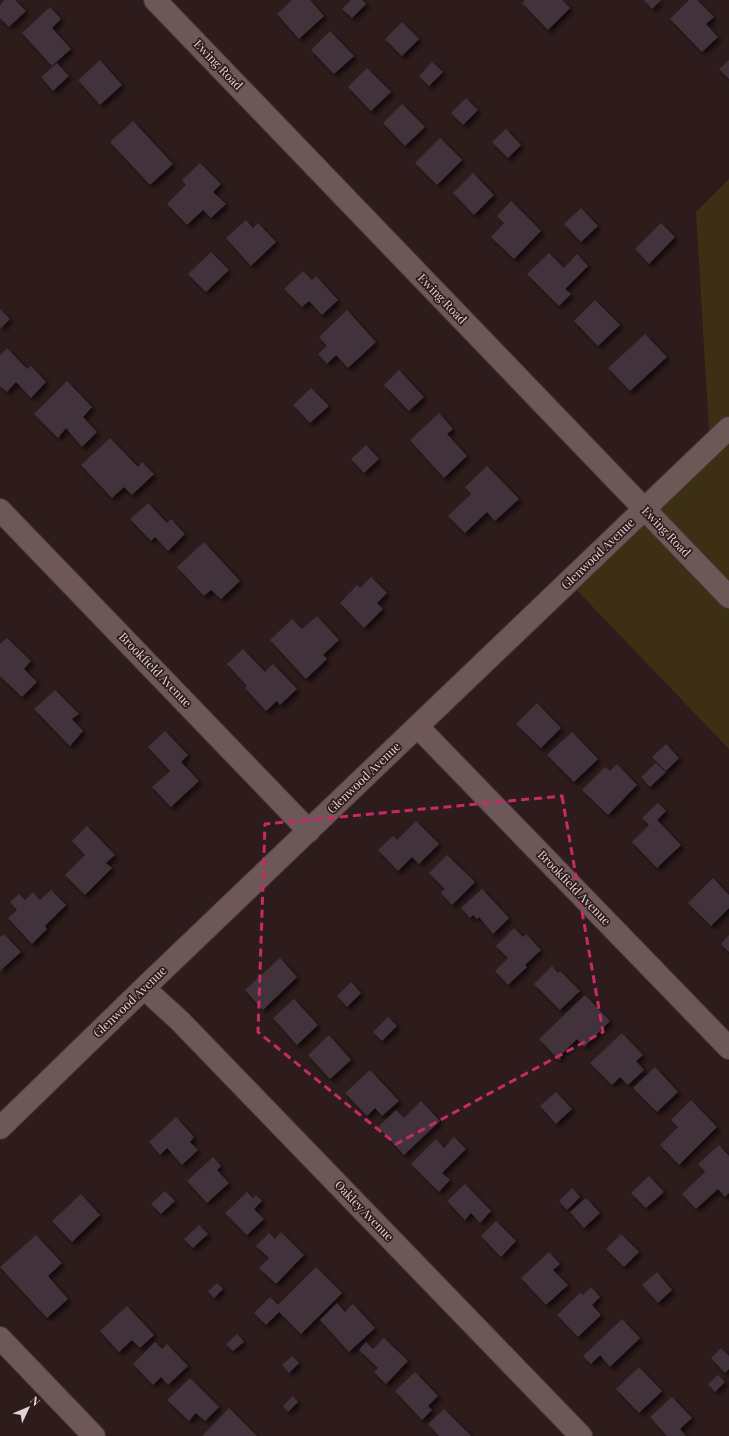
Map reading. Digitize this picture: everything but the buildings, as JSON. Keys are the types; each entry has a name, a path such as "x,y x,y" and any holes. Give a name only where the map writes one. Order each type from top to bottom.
{"street":[{"name":"Ewing Road","path":"155,0 729,597"},
{"name":"Glenwood Avenue","path":"0,1128 144,988 729,428"},
{"name":"Brookfield Avenue","path":"0,510 309,831"},
{"name":"Brookfield Avenue","path":"418,727 729,1048"},
{"name":"Oakley Avenue","path":"144,988 180,1021 581,1436"},
{"path":"0,1338 94,1436"}],"highlighted area":[{"path":"562,796 603,1032 396,1144 258,1032 265,824"}],"shaded area":[{"path":"729,179 729,749 569,582 710,446 696,212"}]}
